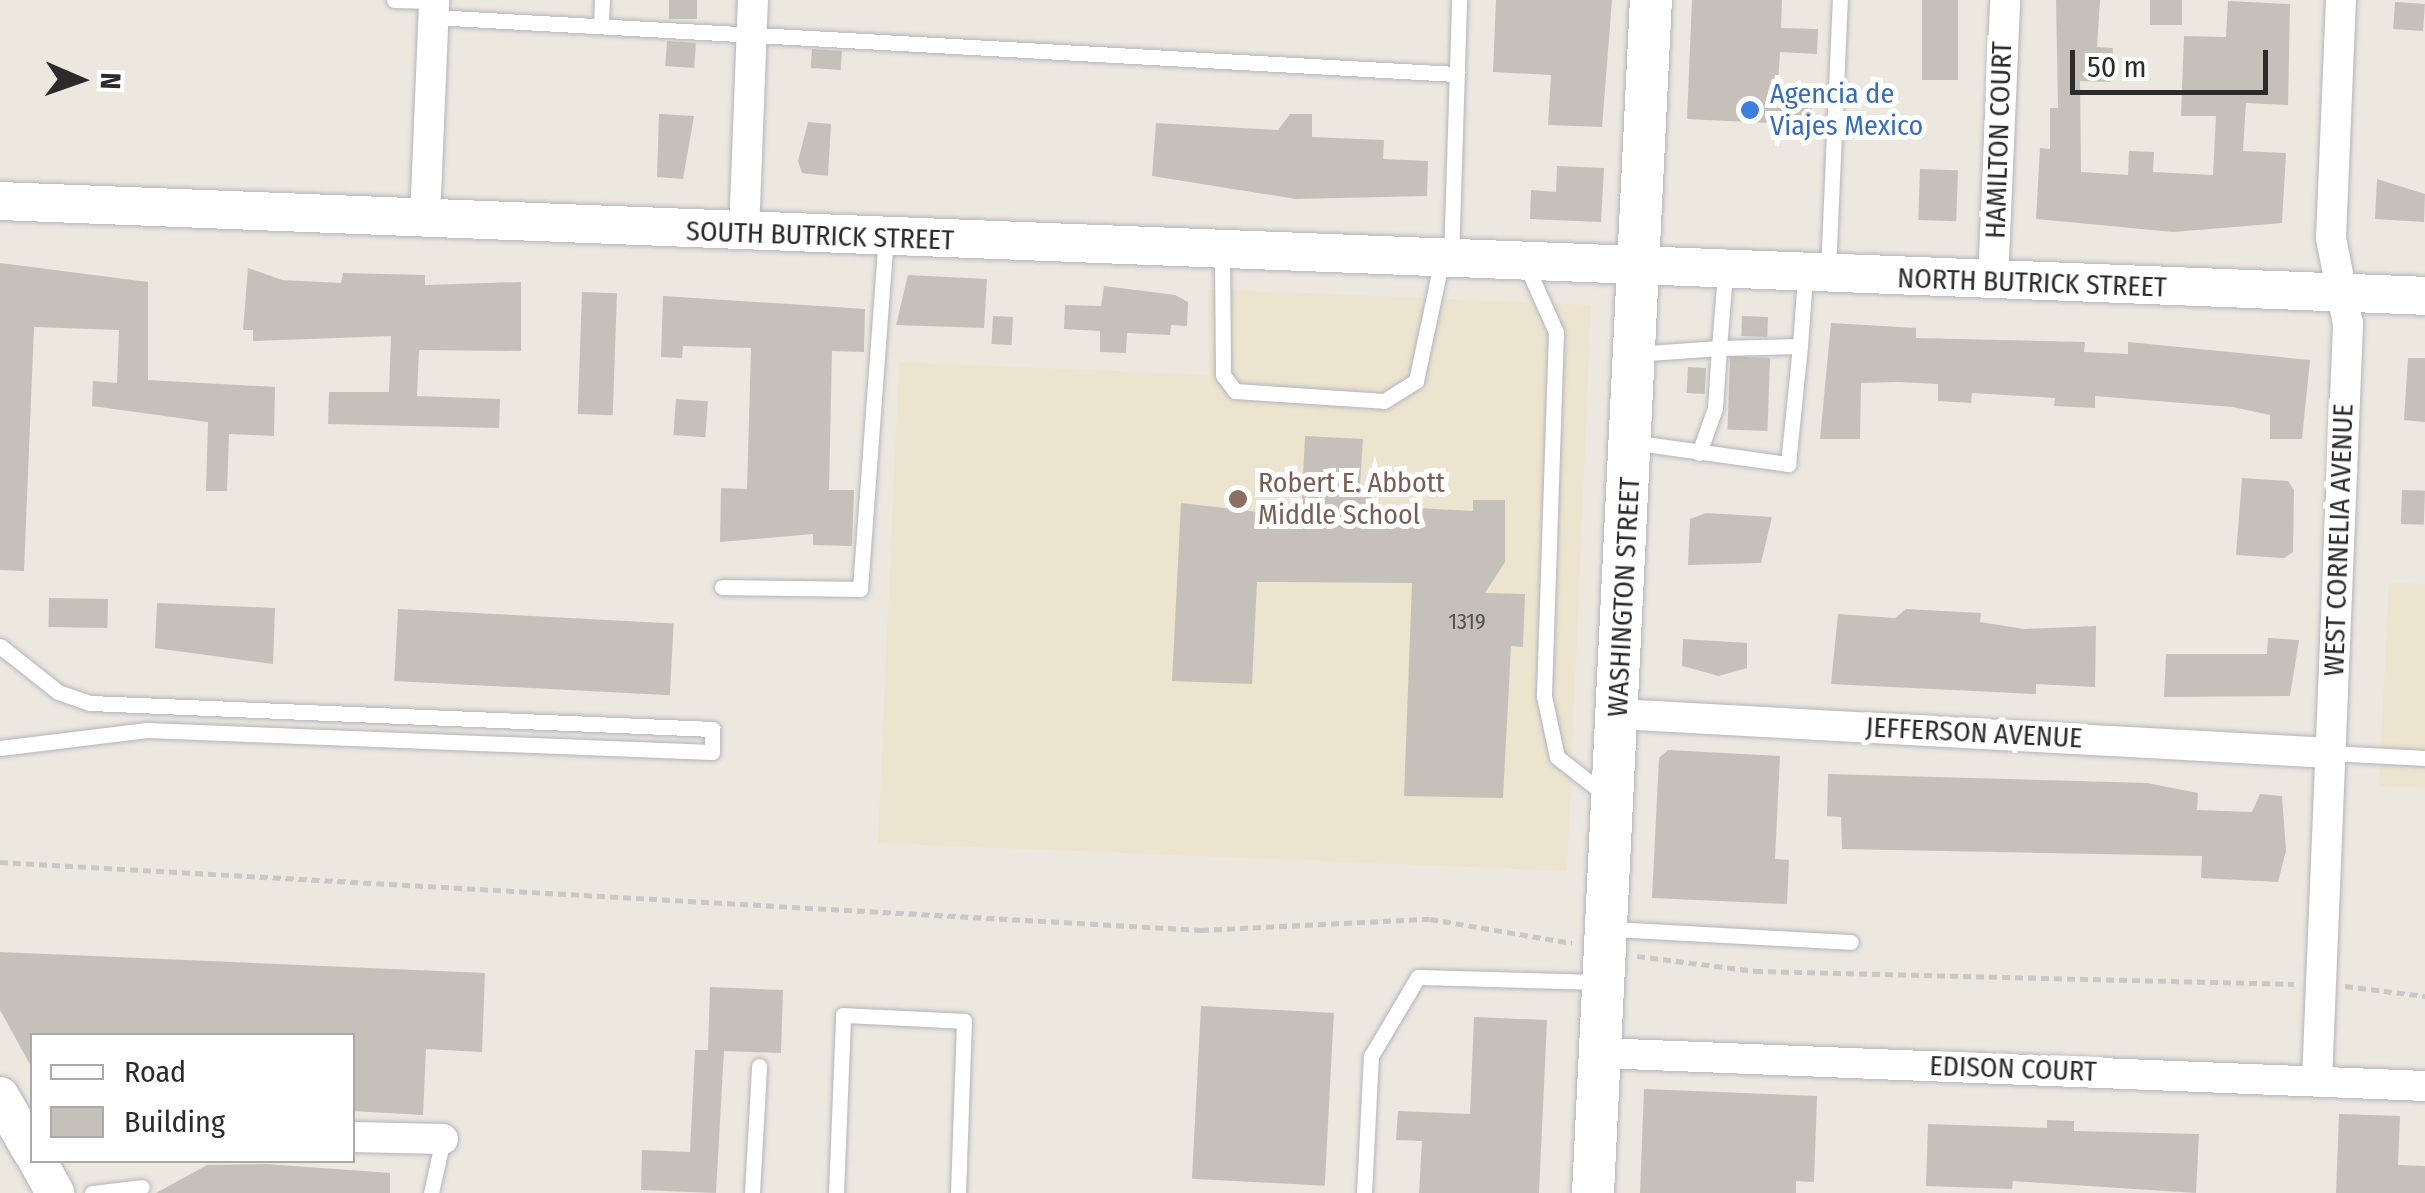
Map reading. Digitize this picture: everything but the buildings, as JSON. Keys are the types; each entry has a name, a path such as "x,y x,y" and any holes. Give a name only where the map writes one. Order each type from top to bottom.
{"main road":[{"name":"WASHINGTON STREET","path":"1594,1193 1604,982 1590,938 1613,801 1651,0"}],"street":[{"path":"744,233 753,0"},
{"name":"HAMILTON COURT","path":"1993,280 2005,0"},
{"name":"WEST CORNELIA AVENUE","path":"2317,1081 2348,324 2331,238 2342,0"},
{"path":"425,219 434,6"},
{"name":"SOUTH BUTRICK STREET","path":"0,201 1639,272"},
{"name":"NORTH BUTRICK STREET","path":"1639,272 2425,296"},
{"name":"JEFFERSON AVENUE","path":"1618,714 2330,753"},
{"name":"EDISON COURT","path":"1600,1053 2425,1086"},
{"path":"0,1096 30,1143"},
{"path":"355,1137 444,1139"},
{"path":"40,1163 55,1193"}],"lane":[{"path":"394,0 601,26 1457,74"},
{"path":"601,26 602,0"},
{"path":"1222,254 1222,375 1235,392 1384,400 1409,393 1446,263 1459,0"},
{"path":"1631,442 1788,464 1800,346 1817,276 1840,0"},
{"path":"722,587 860,589 886,239"},
{"path":"1528,267 1556,332 1544,696 1557,756 1613,801"},
{"path":"1699,453 1715,408 1725,274"},
{"path":"1636,354 1800,346"},
{"path":"0,646 78,702 712,729 712,752 147,730 0,748"},
{"path":"2330,753 2425,758"},
{"path":"1590,938 1851,942"},
{"path":"1364,1193 1371,1056 1418,977 1604,982"},
{"path":"836,1193 843,1016 964,1021 958,1193"},
{"path":"752,1193 759,1066"},
{"path":"431,1193 444,1139"},
{"path":"92,1193 142,1187"}],"path":[{"path":"0,862 1202,930 1430,919 1590,938"},
{"path":"1646,958 1755,971 2303,984"},
{"path":"2348,986 2425,996"}],"shaded area":[{"name":"Robert E. Abbott Middle School","path":"1208,289 1591,305 1567,871 878,843 899,362 1209,375"},
{"path":"2389,583 2425,584 2425,788 2379,786"}],"place":[{"name":"Agencia de Viajes Mexico","path":"1750,110"},
{"name":"Robert E. Abbott Middle School","path":"1238,499"}]}
